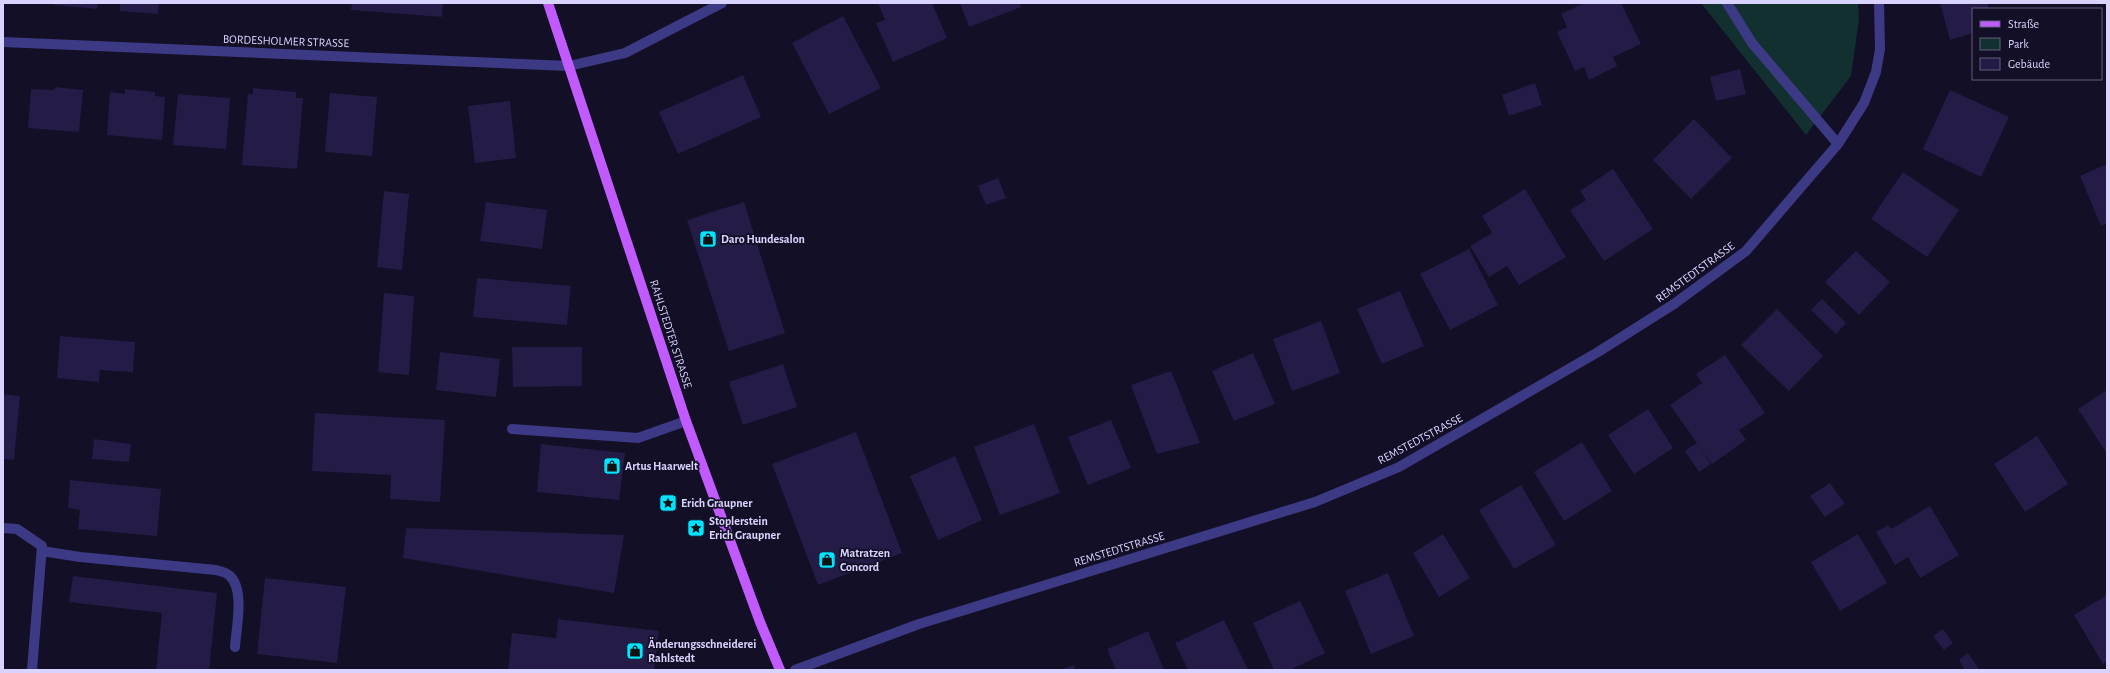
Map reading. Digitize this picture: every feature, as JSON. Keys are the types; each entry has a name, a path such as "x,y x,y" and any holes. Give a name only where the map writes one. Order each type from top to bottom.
{"main road":[{"name":"RAHLSTEDTER STRASSE","path":"548,3 686,421 780,670"}],"street":[{"path":"568,66 625,53 722,3"},
{"path":"1727,3 1752,43 1838,144"},
{"name":"REMSTEDTSTRASSE","path":"795,670 919,624 1315,502 1399,467 1503,408 1674,304 1746,251 1838,144 1864,103 1876,72 1880,49 1879,3"},
{"name":"BORDESHOLMER STRASSE","path":"3,42 568,66"},
{"path":"512,429 638,438 686,421"},
{"path":"3,528 16,529 42,546 32,670"},
{"path":"42,551 80,557 216,570 230,576 237,586 239,607 235,647"}],"green space":[{"path":"1701,3 1858,3 1859,19 1851,76 1806,135"}],"building":[{"path":"54,3 98,3 97,9 54,5"},
{"path":"120,3 159,3 158,14 120,11"},
{"path":"352,3 443,3 442,17 351,10"},
{"path":"878,3 932,3 947,38 893,62 876,23 885,20"},
{"path":"960,3 1020,3 1021,7 969,27"},
{"path":"1584,3 1621,3 1641,44 1613,57 1617,66 1589,80 1584,67 1575,71 1557,32 1567,27 1561,14"},
{"path":"1940,3 1987,3 1989,8 1972,8 1972,33 1950,40"},
{"path":"843,16 881,88 829,114 792,43"},
{"path":"1740,69 1746,94 1716,101 1710,77"},
{"path":"743,75 761,117 678,154 659,112"},
{"path":"1535,83 1542,105 1509,116 1502,95"},
{"path":"55,87 83,90 79,132 28,128 31,89 54,90"},
{"path":"253,88 296,92 296,98 303,98 297,169 242,165 248,94 253,94"},
{"path":"125,89 155,92 155,96 165,97 162,140 107,135 110,92 125,94"},
{"path":"1950,90 2009,117 1981,177 1923,149"},
{"path":"330,93 377,97 372,156 325,152"},
{"path":"178,94 230,98 226,149 173,145"},
{"path":"510,101 516,158 475,163 468,106"},
{"path":"1694,119 1732,158 1691,199 1653,160"},
{"path":"2107,164 2107,223 2101,226 2080,176"},
{"path":"1613,169 1653,229 1604,261 1570,210 1586,200 1580,191"},
{"path":"1903,172 1959,210 1927,257 1871,219"},
{"path":"998,178 1006,198 986,205 978,186"},
{"path":"1525,189 1566,257 1519,285 1507,266 1489,277 1470,246 1492,233 1482,216"},
{"path":"384,191 409,194 402,270 377,267"},
{"path":"486,202 547,210 542,249 480,241"},
{"path":"744,202 785,333 729,351 687,220"},
{"path":"1469,249 1498,305 1450,330 1420,274"},
{"path":"1856,251 1890,282 1859,315 1825,282"},
{"path":"477,278 571,286 567,325 473,317"},
{"path":"1400,291 1424,346 1382,364 1357,309"},
{"path":"384,293 414,296 409,375 378,372"},
{"path":"1822,299 1846,323 1836,334 1811,310"},
{"path":"1777,309 1823,356 1789,391 1741,345"},
{"path":"1321,321 1340,373 1292,391 1273,339"},
{"path":"60,336 135,342 133,372 100,370 99,382 57,378"},
{"path":"512,347 582,347 582,386 513,387"},
{"path":"440,352 500,359 496,397 436,390"},
{"path":"1253,353 1275,404 1234,421 1212,371"},
{"path":"1725,355 1765,413 1739,430 1746,440 1712,464 1698,446 1711,464 1699,472 1685,451 1697,443 1670,405 1702,383 1696,374"},
{"path":"783,364 797,407 743,425 729,382"},
{"path":"1171,371 1200,443 1157,454 1131,385"},
{"path":"2107,390 2107,454 2078,409"},
{"path":"3,394 20,396 14,460 3,459"},
{"path":"1648,409 1673,448 1634,474 1608,435"},
{"path":"315,413 445,420 440,502 390,499 391,475 312,471"},
{"path":"1111,420 1131,468 1088,485 1068,437"},
{"path":"1034,424 1060,493 1000,515 974,447"},
{"path":"856,432 902,553 818,585 772,464"},
{"path":"2037,436 2068,484 2025,512 1994,464"},
{"path":"94,439 131,444 129,462 92,459"},
{"path":"1582,442 1612,491 1564,521 1534,472"},
{"path":"541,444 625,453 619,500 537,492"},
{"path":"955,456 982,520 938,540 910,476"},
{"path":"70,480 161,489 157,536 78,529 80,510 68,508"},
{"path":"1830,483 1845,504 1825,517 1810,496"},
{"path":"1521,485 1556,545 1514,569 1479,510"},
{"path":"1930,506 1959,555 1920,578 1908,557 1895,565 1876,532 1888,525 1891,529"},
{"path":"406,528 624,535 614,593 403,558"},
{"path":"1443,534 1470,578 1439,597 1413,553"},
{"path":"1858,534 1887,583 1840,611 1811,562"},
{"path":"1388,573 1414,636 1371,654 1345,591"},
{"path":"73,576 217,593 209,670 156,670 162,613 69,602"},
{"path":"265,578 346,587 337,663 257,654"},
{"path":"2107,595 2107,661 2103,664 2074,615"},
{"path":"1300,601 1325,653 1290,670 1274,670 1253,623"},
{"path":"558,619 659,631 654,670 508,670 512,633 556,638"},
{"path":"1224,620 1248,670 1188,670 1175,643"},
{"path":"1943,629 1953,643 1944,650 1933,636"},
{"path":"1148,631 1164,670 1116,670 1107,649"},
{"path":"1968,653 1979,669 1965,670 1959,660"},
{"path":"1074,665 1076,670 1061,670"}],"place":[{"name":"Daro Hundesalon","path":"708,239"},
{"name":"Artus Haarwelt","path":"612,466"},
{"name":"Erich Graupner","path":"668,503"},
{"name":"Stoplerstein Erich Graupner","path":"696,528"},
{"name":"Matratzen Concord","path":"827,560"},
{"name":"Änderungsschneiderei Rahlstedt","path":"635,651"}]}
